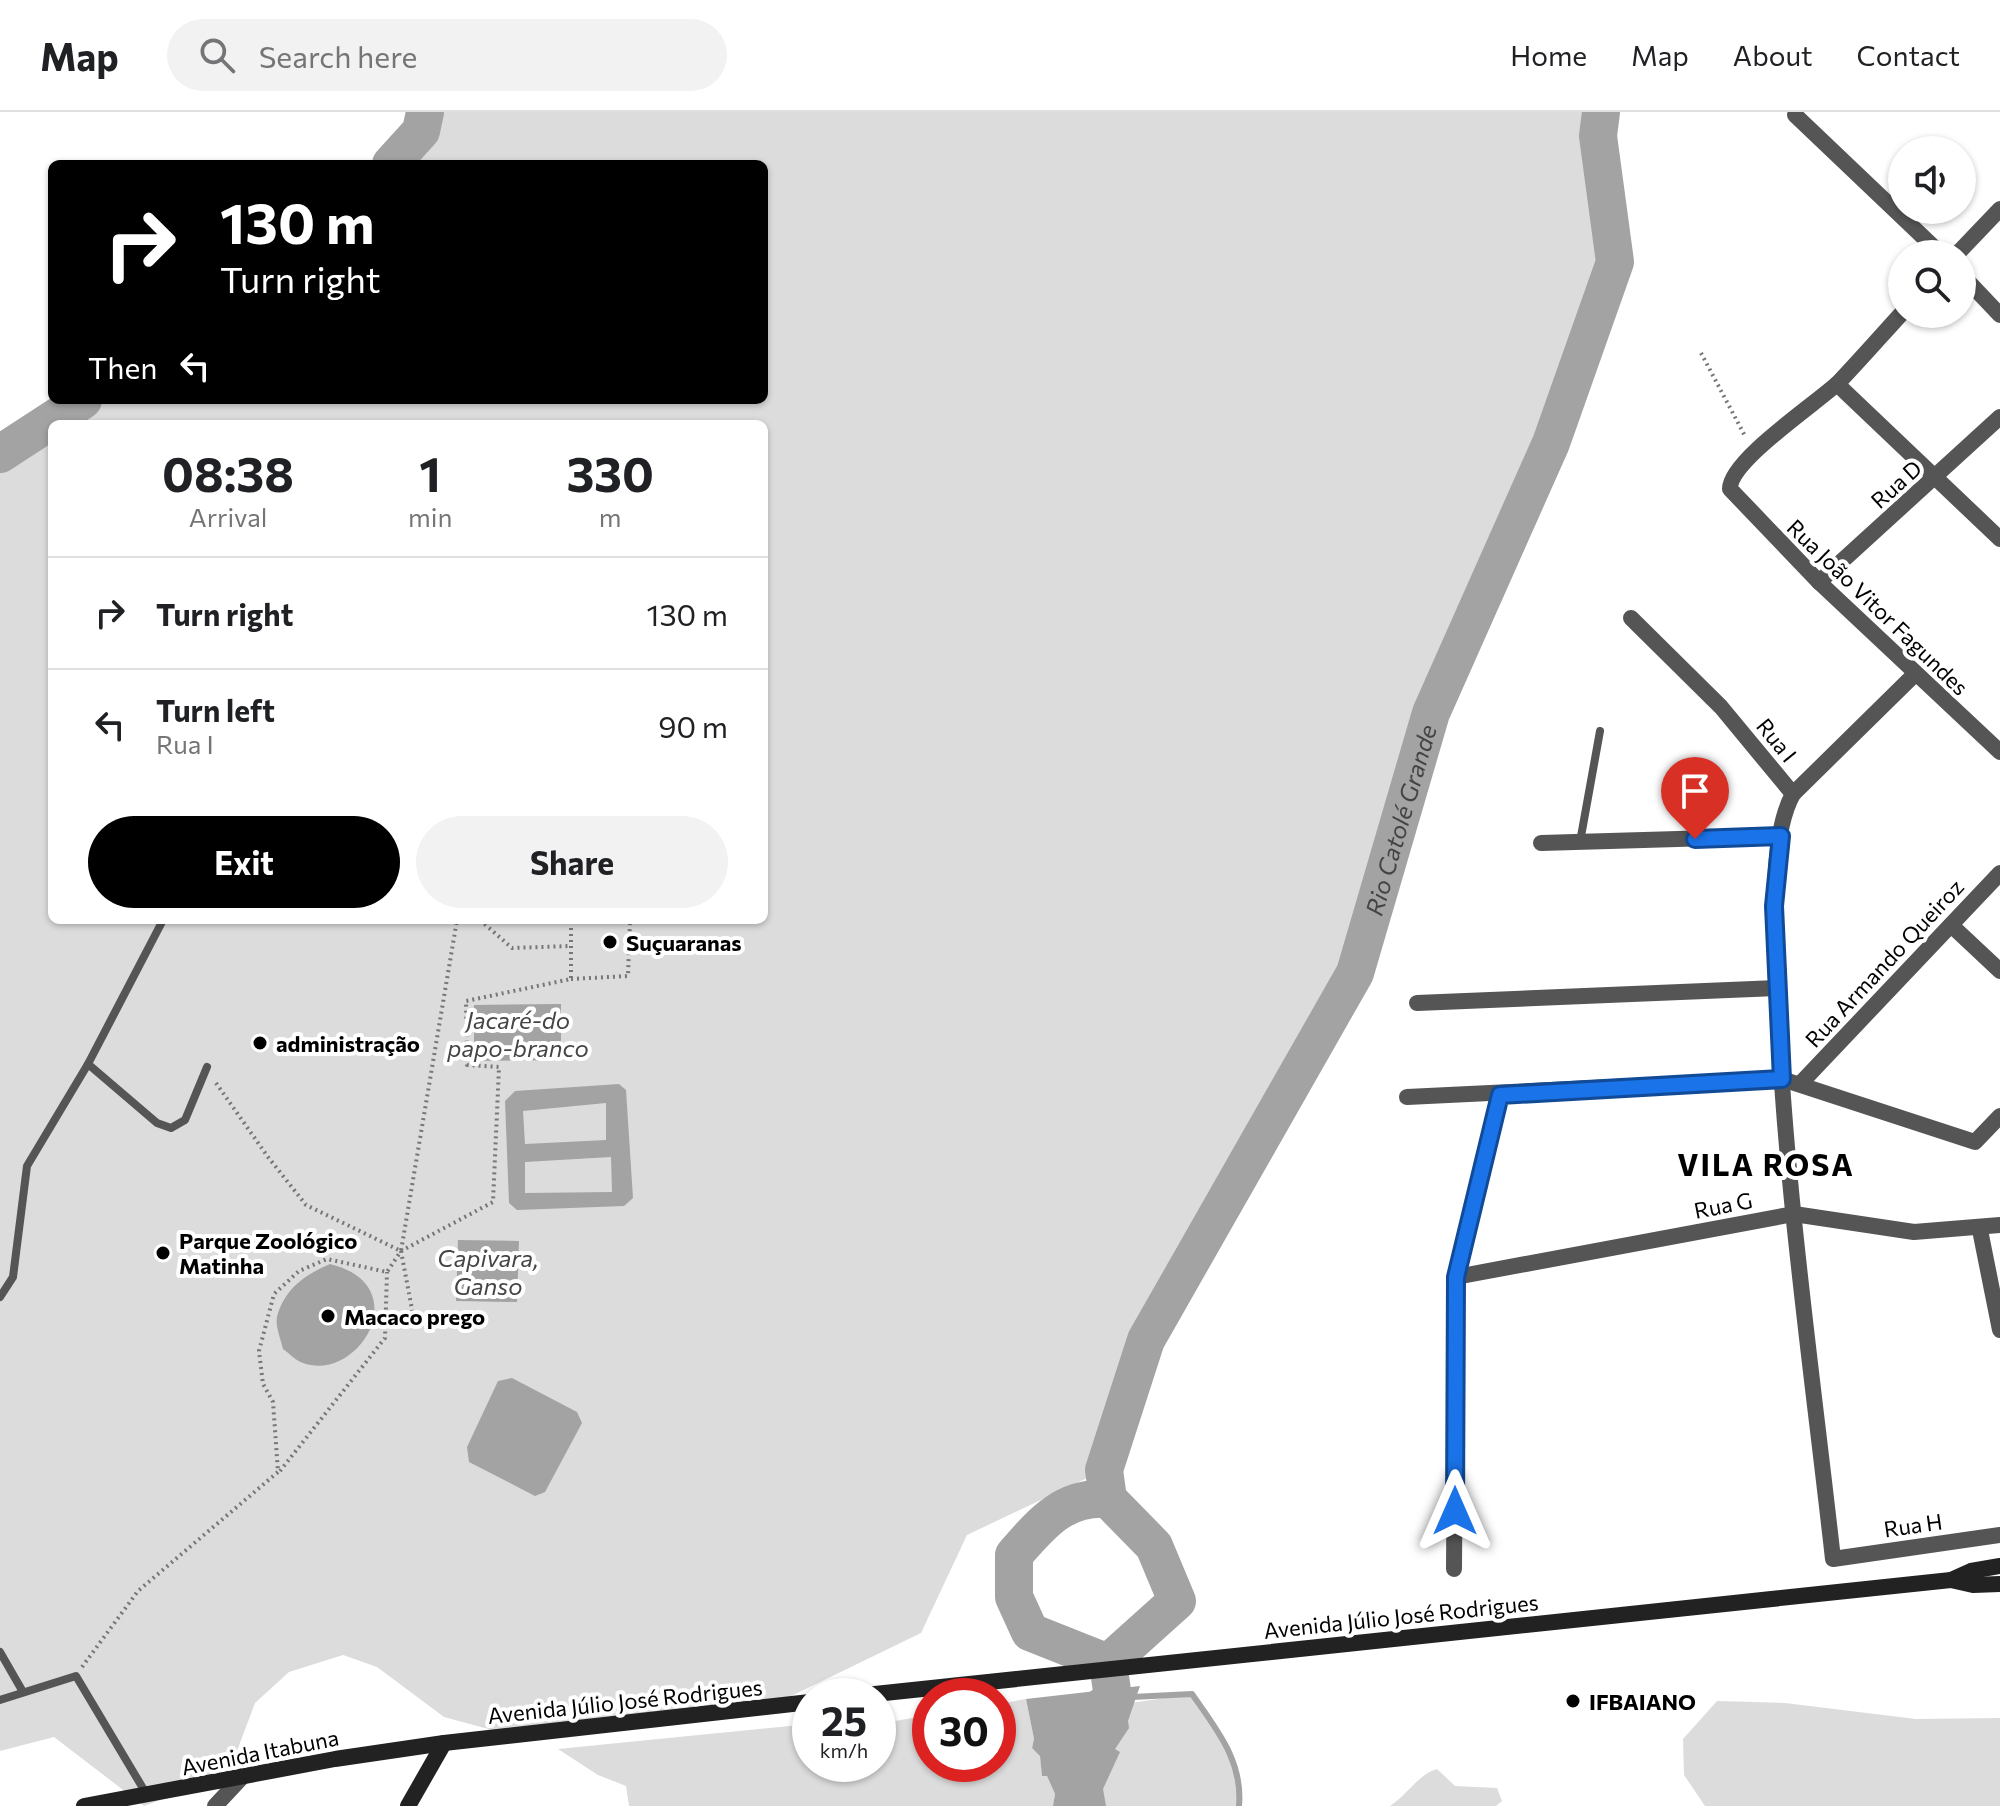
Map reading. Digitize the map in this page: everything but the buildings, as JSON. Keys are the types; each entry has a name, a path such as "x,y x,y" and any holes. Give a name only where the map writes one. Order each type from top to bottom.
{"main road":[{"name":"Avenida Júlio José Rodrigues","path":"896,1691 1951,1580 1971,1571 2000,1566"},
{"name":"Avenida Júlio José Rodrigues","path":"1951,1580 1973,1585 2000,1584"},
{"name":"Avenida Júlio José Rodrigues","path":"444,1743 792,1704"},
{"name":"Avenida Itabuna","path":"84,1806 444,1743"},
{"path":"408,1806 444,1743"}],"street":[{"path":"1795,115 1926,240"},
{"path":"1970,240 2000,209"},
{"path":"1976,290 2000,315"},
{"path":"1759,448 1837,384 1888,328"},
{"path":"1837,384 2000,539"},
{"name":"Rua D","path":"1819,582 1937,478 2000,417"},
{"name":"Rua João Vitor Fagundes","path":"1759,448 1733,477 1730,489 1737,500 1914,675 2000,752"},
{"name":"Rua I","path":"1631,618 1721,707 1793,794 1783,812 1774,906 1777,988 1794,1214 1833,1559"},
{"path":"1793,794 1914,675"},
{"path":"1541,843 1781,836"},
{"name":"Rua Armando Queiroz","path":"1800,1084 2000,873"},
{"path":"1951,925 2000,971"},
{"path":"1417,1003 1777,988"},
{"path":"1407,1097 1500,1095 1782,1079 1975,1142 2000,1116"},
{"path":"1454,1569 1456,1277 1500,1095"},
{"name":"Rua G","path":"1456,1277 1794,1214 1861,1221 1914,1232 1980,1230 2000,1225"},
{"path":"1980,1230 2000,1330"},
{"name":"Rua H","path":"1833,1559 2000,1535"},
{"path":"215,1806 243,1776"}],"lane":[{"path":"1580,842 1600,731"},
{"path":"0,1297 13,1277 27,1166 88,1064 161,924"},
{"path":"88,1064 157,1123 171,1128 185,1120 207,1067"},
{"path":"0,1652 23,1692"},
{"path":"0,1700 76,1676 147,1796"}],"path":[{"path":"1701,353 1742,433 1759,448"},
{"path":"414,1320 401,1251 456,924"},
{"path":"485,924 512,948 572,946"},
{"path":"571,924 571,979"},
{"path":"76,1676 138,1591 278,1472 385,1338 387,1272 401,1251 493,1202 499,1067 467,1065 466,1001 571,979 628,976 630,924"},
{"path":"207,1067 259,1145 306,1205 401,1251"},
{"path":"278,1472 273,1402 263,1384 259,1351 274,1294 299,1271 327,1259 387,1272"}],"shaded area":[{"path":"425,112 1601,112 1598,136 1615,262 1551,443 1431,713 1355,973 1146,1340 1104,1470 967,1535 921,1633 828,1678 792,1678 792,1696 785,1699 503,1733 444,1717 377,1667 343,1655 289,1672 255,1703 228,1775 144,1806 54,1737 0,1751 0,454 48,423 48,924 768,924 768,420 52,420 77,404 768,404 768,160 395,160 421,131"},
{"path":"1192,1694 1219,1733 1232,1760 1237,1775 1239,1806 1079,1806 1124,1704"},
{"path":"1026,1699 1034,1739 1032,1748 1040,1755 1042,1775 1047,1776 1055,1794 1053,1806 629,1806 626,1786 598,1775 558,1749 792,1726 792,1782 896,1782 896,1721 912,1718 912,1782 1016,1782 1016,1701"},
{"path":"1717,1701 1785,1703 1916,1719 2000,1718 2000,1806 1705,1806 1684,1775 1683,1739"},
{"path":"1437,1769 1455,1786 1497,1788 1502,1801 1496,1806 1390,1806 1425,1775"}],"water":[{"name":"Jacaré-do papo-branco","path":"561,1004 561,1060 474,1061 474,1005"},
{"path":"619,1084 626,1090 633,1198 624,1206 517,1210 509,1203 505,1101 515,1091","holes":["606,1103 606,1140 525,1144 523,1111","611,1157 612,1192 525,1193 525,1162"]},
{"name":"Capivara, Ganso","path":"458,1240 519,1241 517,1302 456,1301"},
{"name":"Macaco prego","path":"330,1264 356,1275 370,1291 374,1310 370,1329 359,1346 343,1359 324,1365 303,1363 283,1349 277,1317 285,1298 297,1284"},
{"path":"512,1378 577,1412 582,1423 545,1492 535,1496 469,1462 467,1447 498,1381"},
{"path":"1140,1686 1128,1721 1129,1728 1115,1749 1120,1752 1103,1789 1106,1806 1053,1806 1055,1794 1047,1776 1042,1776 1040,1756 1032,1748 1034,1739 1026,1699"}],"waterway":[{"name":"Rio Catolé Grande","path":"395,160 421,131 425,112"},
{"name":"Rio Catolé Grande","path":"1079,1806 1100,1708 1113,1698 1108,1663 1177,1601 1154,1546 1108,1499 1104,1470 1146,1340 1355,973 1431,713 1551,443 1615,262 1598,136 1601,112"},
{"name":"Rio Catolé Grande","path":"52,420 77,404"},
{"name":"Rio Catolé Grande","path":"0,454 48,423"},
{"name":"Rio Catolé Grande","path":"1108,1499 1078,1502 1054,1514 1014,1555 1014,1597 1030,1632 1108,1663"},
{"path":"1132,1697 1192,1694 1219,1733 1232,1760 1237,1775 1239,1806"}],"place":[{"name":"Suçuaranas","path":"610,942"},
{"name":"administração","path":"260,1043"},
{"name":"Parque Zoológico Matinha","path":"163,1253"},
{"name":"Macaco prego","path":"328,1316"},
{"name":"IFBAIANO","path":"1573,1701"}],"district":[{"name":"VILA ROSA","path":"1766,1163"}],"route":[{"path":"1455,1511 1456,1277 1500,1095 1782,1079 1774,906 1781,836 1695,839"}]}
